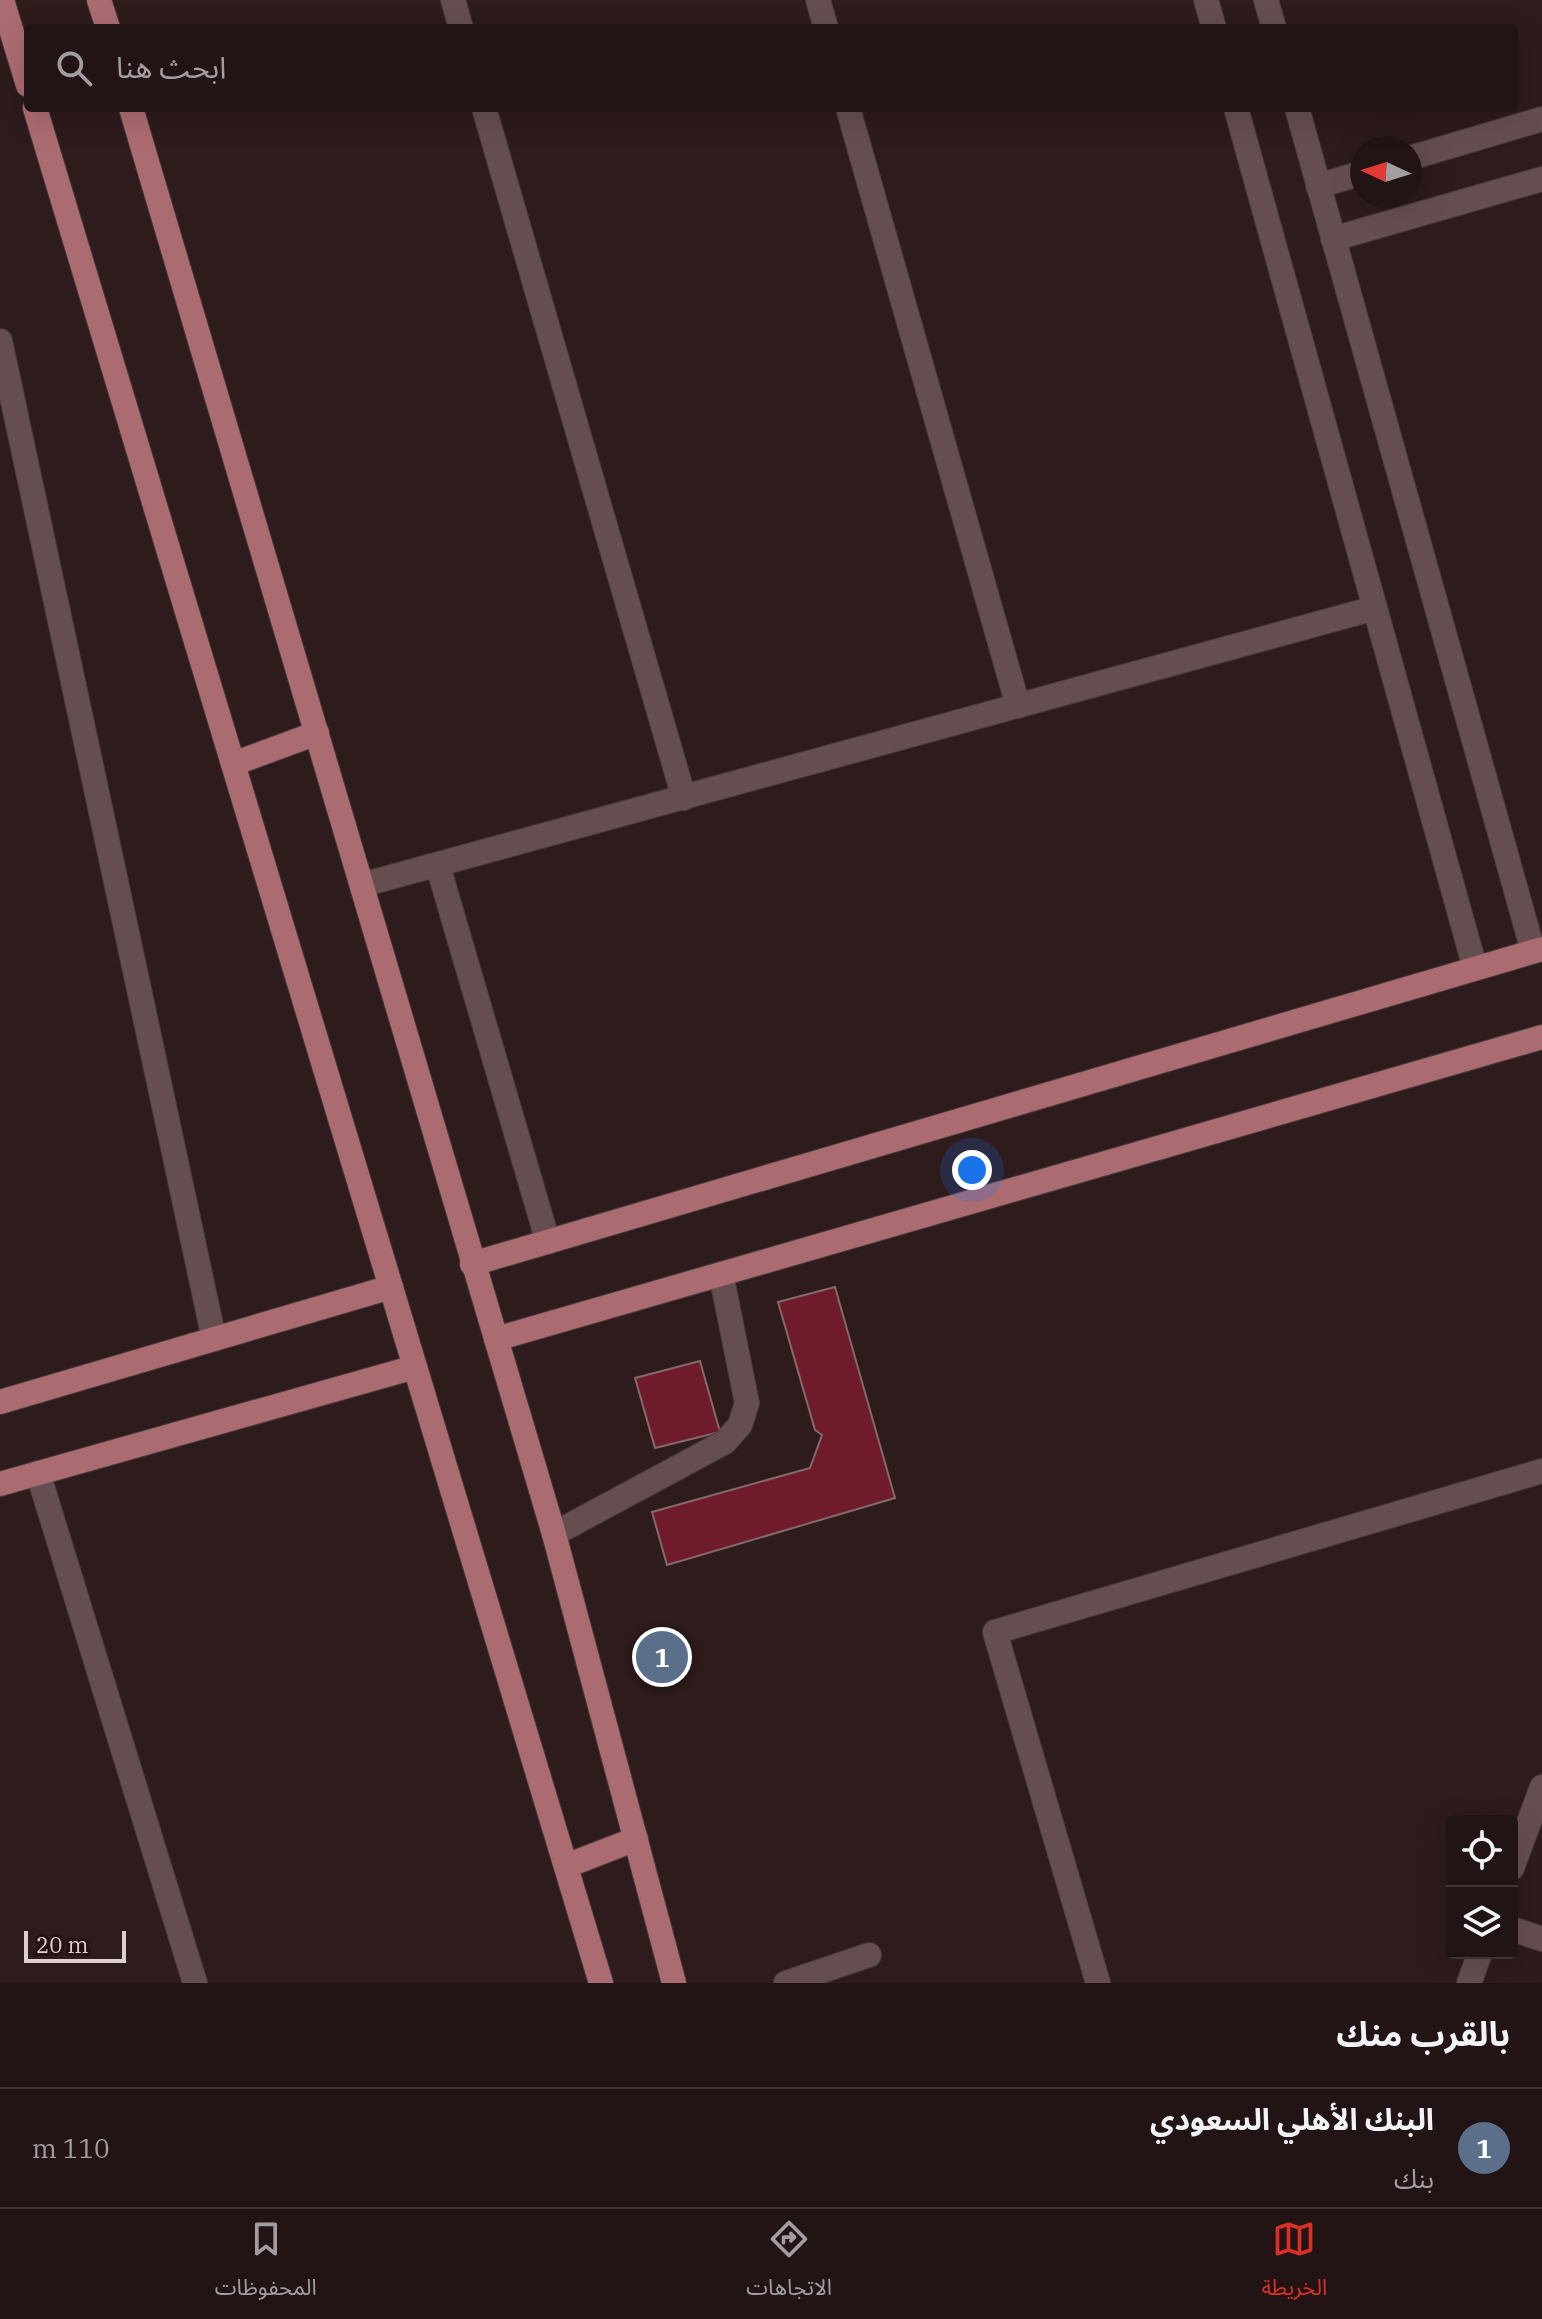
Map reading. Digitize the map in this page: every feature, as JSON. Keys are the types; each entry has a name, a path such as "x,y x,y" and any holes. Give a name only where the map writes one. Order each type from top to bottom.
{"main road":[{"path":"2,0 24,72"},
{"path":"99,0 107,24"},
{"path":"36,112 601,1983"},
{"path":"132,112 554,1534 674,1983"},
{"path":"233,764 317,733"},
{"path":"472,1264 1538,950"},
{"path":"496,1339 1542,1037"},
{"path":"0,1402 391,1287"},
{"path":"0,1484 415,1367"},
{"path":"566,1866 636,1839"}],"street":[{"path":"453,0 460,24"},
{"path":"818,0 825,24"},
{"path":"1206,0 1213,24"},
{"path":"1266,0 1273,24"},
{"path":"485,112 684,798"},
{"path":"849,112 1018,706"},
{"path":"1237,112 1475,968"},
{"path":"1298,112 1538,950"},
{"path":"1422,154 1542,119"},
{"path":"1318,186 1350,177"},
{"path":"1333,239 1542,179"},
{"path":"0,341 214,1339"},
{"path":"362,885 1375,608"},
{"path":"438,866 548,1242"},
{"path":"554,1534 725,1442 740,1425 747,1403 721,1274"},
{"path":"1098,1983 995,1632 1542,1471"},
{"path":"38,1473 195,1983"},
{"path":"1518,1852 1542,1787"},
{"path":"1518,1931 1542,1939"},
{"path":"786,1983 869,1955"},
{"path":"1469,1983 1478,1959"}],"building":[{"path":"835,1287 895,1498 667,1565 652,1512 810,1468 822,1435 815,1430 778,1302"},
{"path":"700,1361 720,1432 655,1448 635,1378"}],"place":[{"name":"البنك الأهلي السعودي","path":"662,1657"}]}
